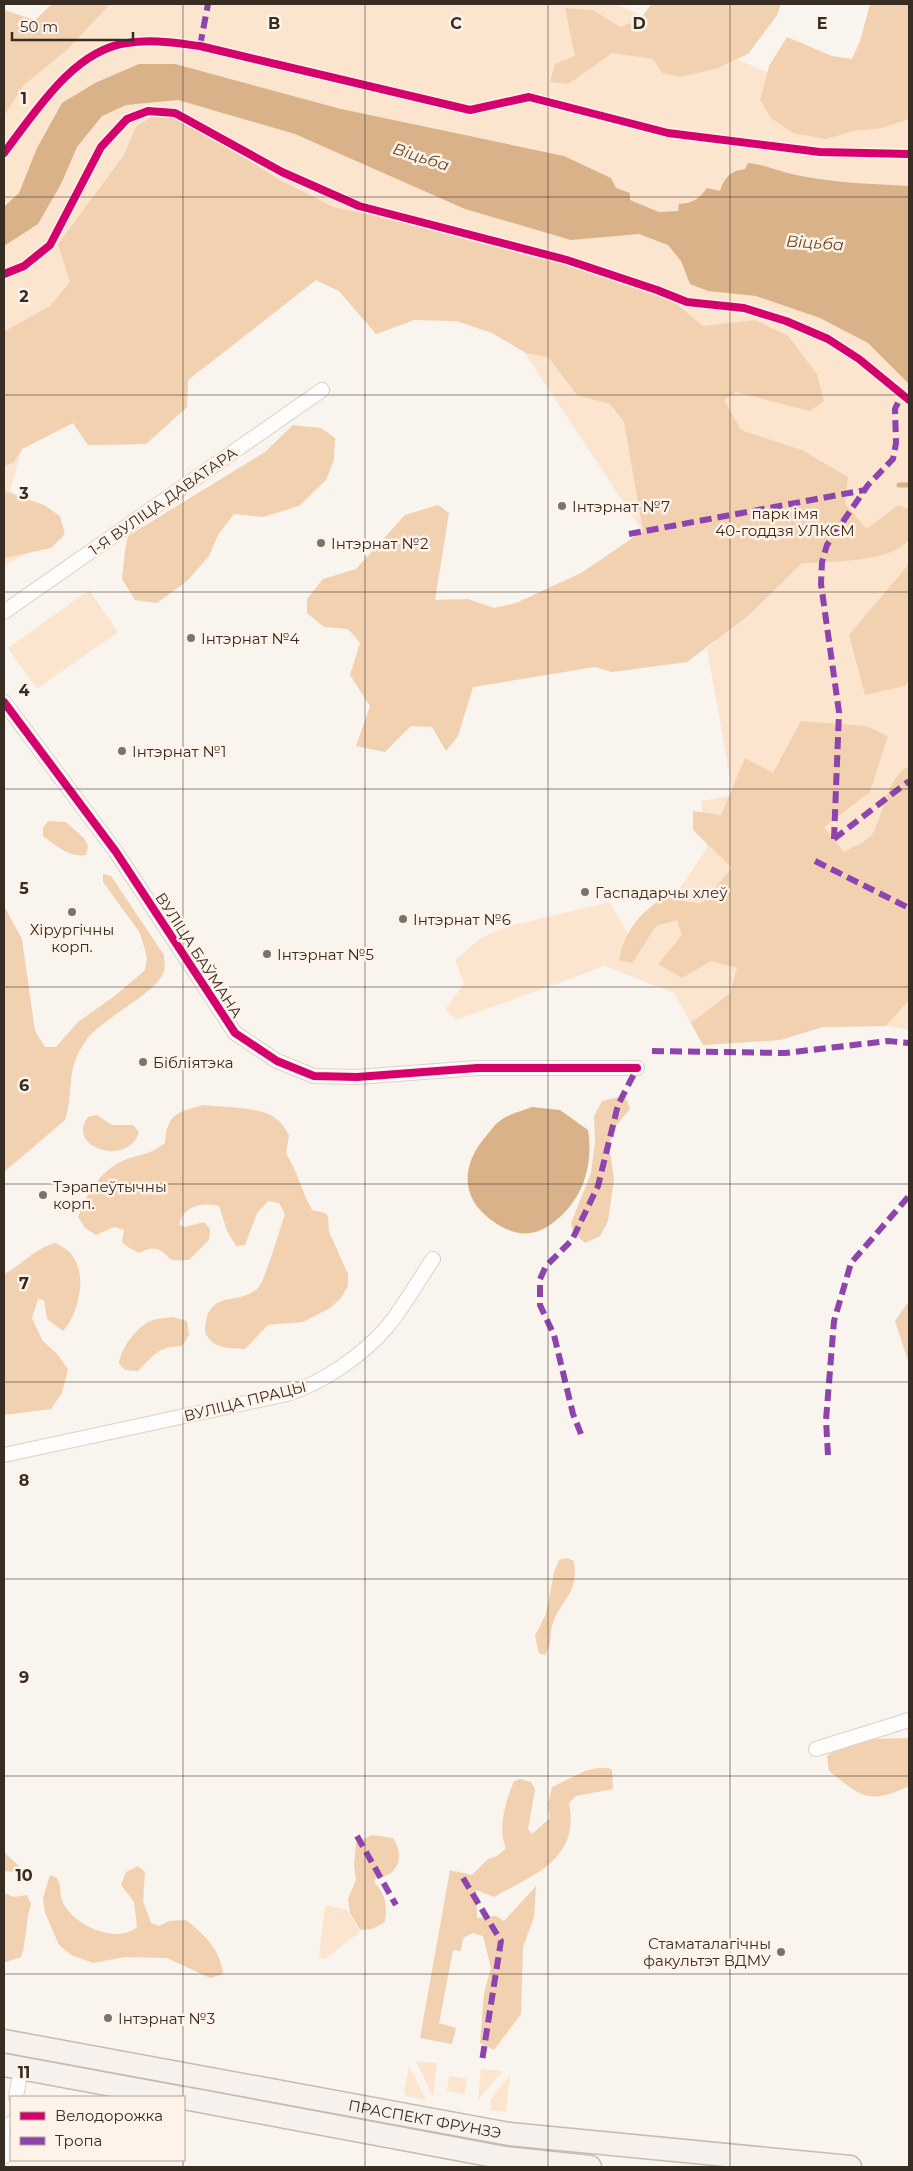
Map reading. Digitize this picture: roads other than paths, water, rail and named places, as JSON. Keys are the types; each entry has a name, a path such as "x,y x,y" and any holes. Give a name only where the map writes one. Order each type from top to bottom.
{"main road":[{"name":"ПРАСПЕКТ ФРУНЗЭ","path":"4,2041 509,2134 850,2167"},
{"path":"12,2067 172,2096"},
{"name":"ПРАСПЕКТ ФРУНЗЭ","path":"185,2098 504,2163 590,2167"}],"street":[{"name":"1-Я ВУЛІЦА ДАВАТАРА","path":"4,612 322,390"},
{"name":"ВУЛІЦА БАЎМАНА","path":"4,702 116,852 234,1033 277,1061 314,1076 349,1076 477,1068 637,1068"},
{"name":"ВУЛІЦА ПРАЦЫ","path":"4,1454 287,1394 309,1387 347,1362 387,1326 433,1259"},
{"path":"816,1749 909,1720"},
{"path":"12,2067 16,2096"},
{"path":"227,2106 231,2084"},
{"path":"4,2162 10,2129"},
{"path":"504,2163 509,2134"}],"water":[{"name":"Віцьба","path":"139,64 175,64 341,109 564,156 611,178 616,188 630,193 630,200 659,212 678,211 679,204 695,200 707,188 720,191 729,176 735,171 745,169 748,163 762,165 794,175 814,178 855,183 909,186 909,384 868,343 820,318 756,296 708,291 690,284 681,261 668,245 639,234 571,240 465,209 295,134 178,100 126,105 102,116 77,147 61,184 38,224 4,246 4,207 19,193 37,148 62,103 95,83"},
{"path":"532,1107 560,1110 588,1130 589,1158 582,1186 565,1212 543,1229 536,1232 521,1233 511,1231 494,1222 474,1203 468,1181 469,1169 478,1146 496,1124 507,1116"}],"waterway":[{"path":"899,485 909,485"}],"place":[{"name":"Інтэрнат №7","path":"562,506"},
{"name":"Інтэрнат №2","path":"321,543"},
{"name":"Інтэрнат №4","path":"191,638"},
{"name":"Інтэрнат №1","path":"122,751"},
{"name":"Гаспадарчы хлеў","path":"585,892"},
{"name":"Хірургічны корп.","path":"72,912"},
{"name":"Інтэрнат №6","path":"403,919"},
{"name":"Інтэрнат №5","path":"267,954"},
{"name":"Бібліятэка","path":"143,1062"},
{"name":"Тэрапеўтычны корп.","path":"43,1195"},
{"name":"Стаматалагічны факультэт ВДМУ","path":"781,1952"},
{"name":"Інтэрнат №3","path":"108,2018"}],"park label":[{"name":"парк імя 40-годдзя УЛКСМ","path":"785,522"}]}
